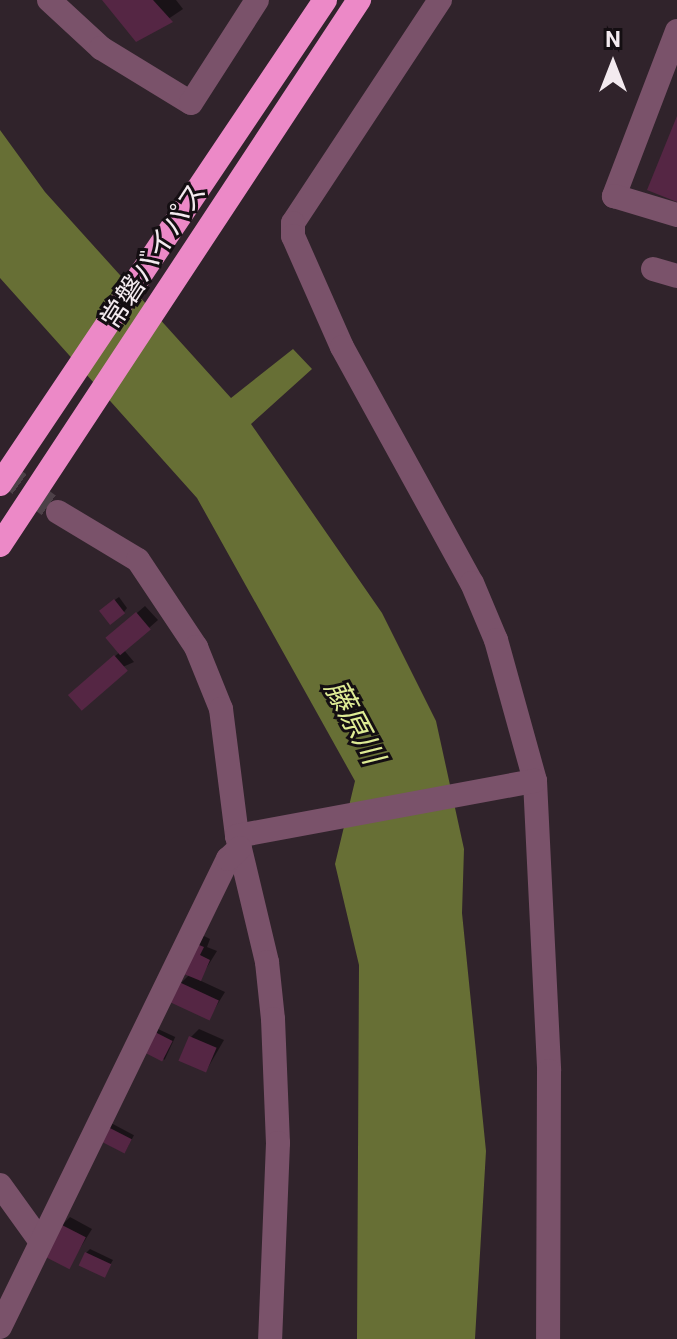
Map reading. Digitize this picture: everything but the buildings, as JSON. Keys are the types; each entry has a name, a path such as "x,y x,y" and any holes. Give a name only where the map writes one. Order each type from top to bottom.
{"highway":[{"name":"常磐バイパス","path":"0,484 194,190 325,0"},
{"name":"常磐バイパス","path":"0,545 359,0"}],"street":[{"path":"49,0 101,48 191,103 257,0"},
{"path":"440,0 300,211 293,236 342,347 472,583 496,640 535,781 549,1071 548,1339"},
{"path":"677,31 614,196 677,215"},
{"path":"653,269 677,276"},
{"path":"58,512 138,560 196,647 221,709 238,842 265,951 273,1019 278,1143 270,1339"},
{"path":"0,1327 238,842 535,781"},
{"path":"0,1185 41,1242"}],"water":[{"name":"藤原川","path":"0,130 45,192 231,398 293,349 312,369 251,424 382,613 436,721 464,849 462,913 486,1151 475,1339 357,1339 359,965 335,864 355,781 197,498 0,278"}],"tunnel":[{"path":"0,470 58,512"}]}
